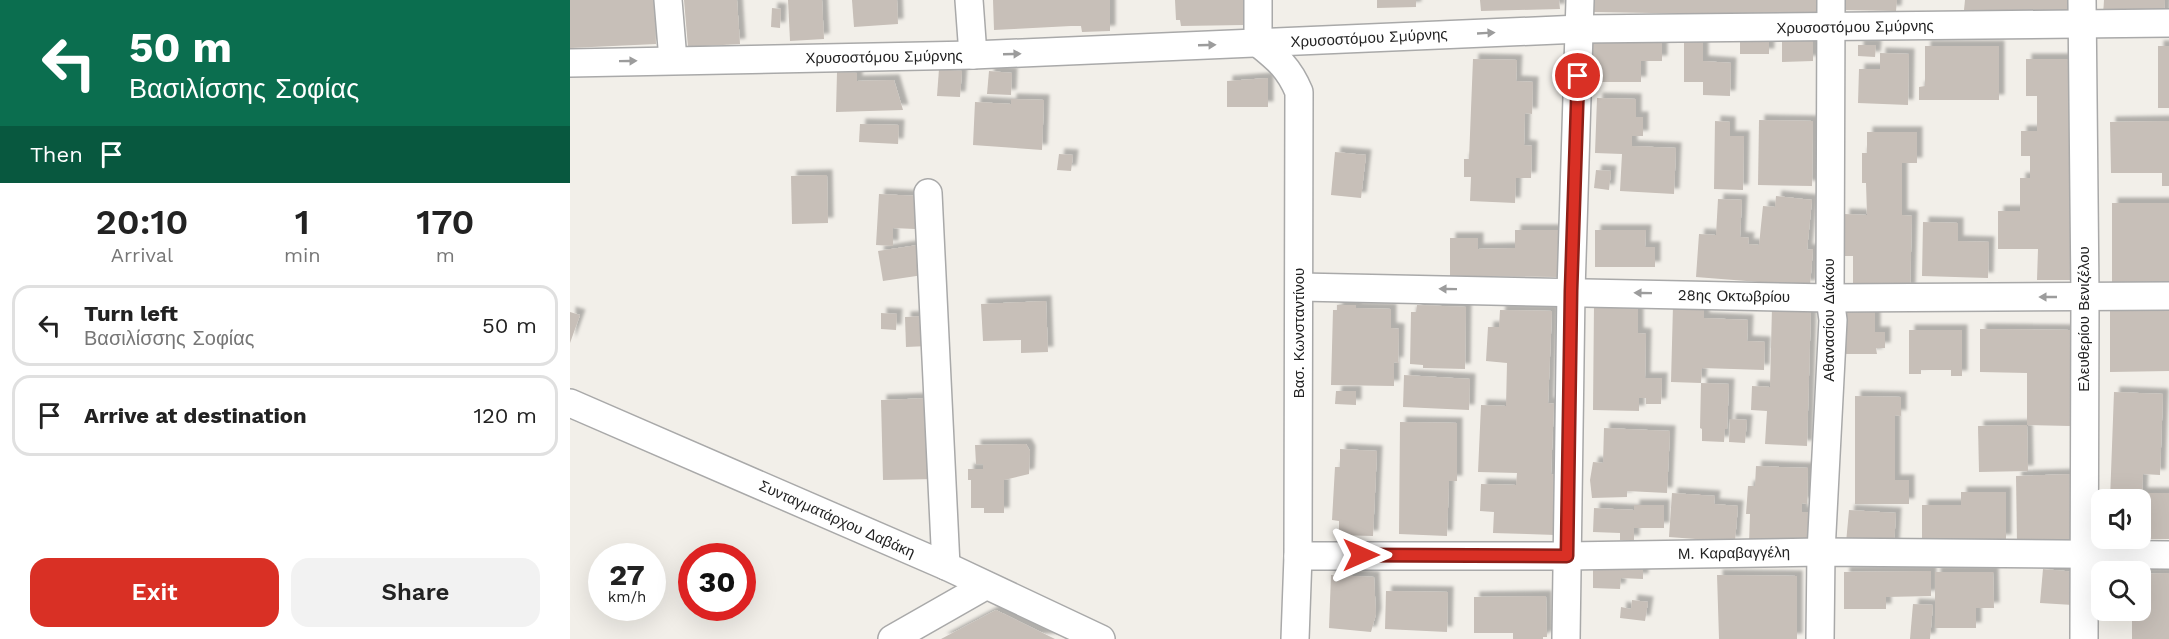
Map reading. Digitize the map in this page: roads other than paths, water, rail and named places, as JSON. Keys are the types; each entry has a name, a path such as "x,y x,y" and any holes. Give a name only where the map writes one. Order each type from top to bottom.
{"street":[{"path":"668,0 673,60"},
{"path":"969,0 973,56"},
{"path":"1258,0 1258,43"},
{"path":"1566,639 1571,291 1580,0"},
{"name":"Αθανασίου Διάκου","path":"1820,639 1821,552 1833,320 1830,298 1831,0"},
{"name":"Χρυσοστόμου Σμύρνης","path":"570,63 973,56 1580,28 1830,27 2082,12 2169,23"},
{"name":"Ελευθερίου Βενιζέλου","path":"2082,12 2085,296 2084,639"},
{"name":"Βασ. Κωνσταντίνου","path":"1258,43 1277,58 1291,74 1299,93 1300,287 1298,556 1295,639"},
{"path":"928,193 946,566"},
{"name":"28ης Οκτωβρίου","path":"1300,287 1830,298 2169,296"},
{"name":"Συνταγματάρχου Δαβάκη","path":"570,403 946,566 1101,639"},
{"name":"Μ. Καραβαγγέλη","path":"1298,556 1567,556 1821,552 2169,555"},
{"path":"892,639 985,586"}]}
